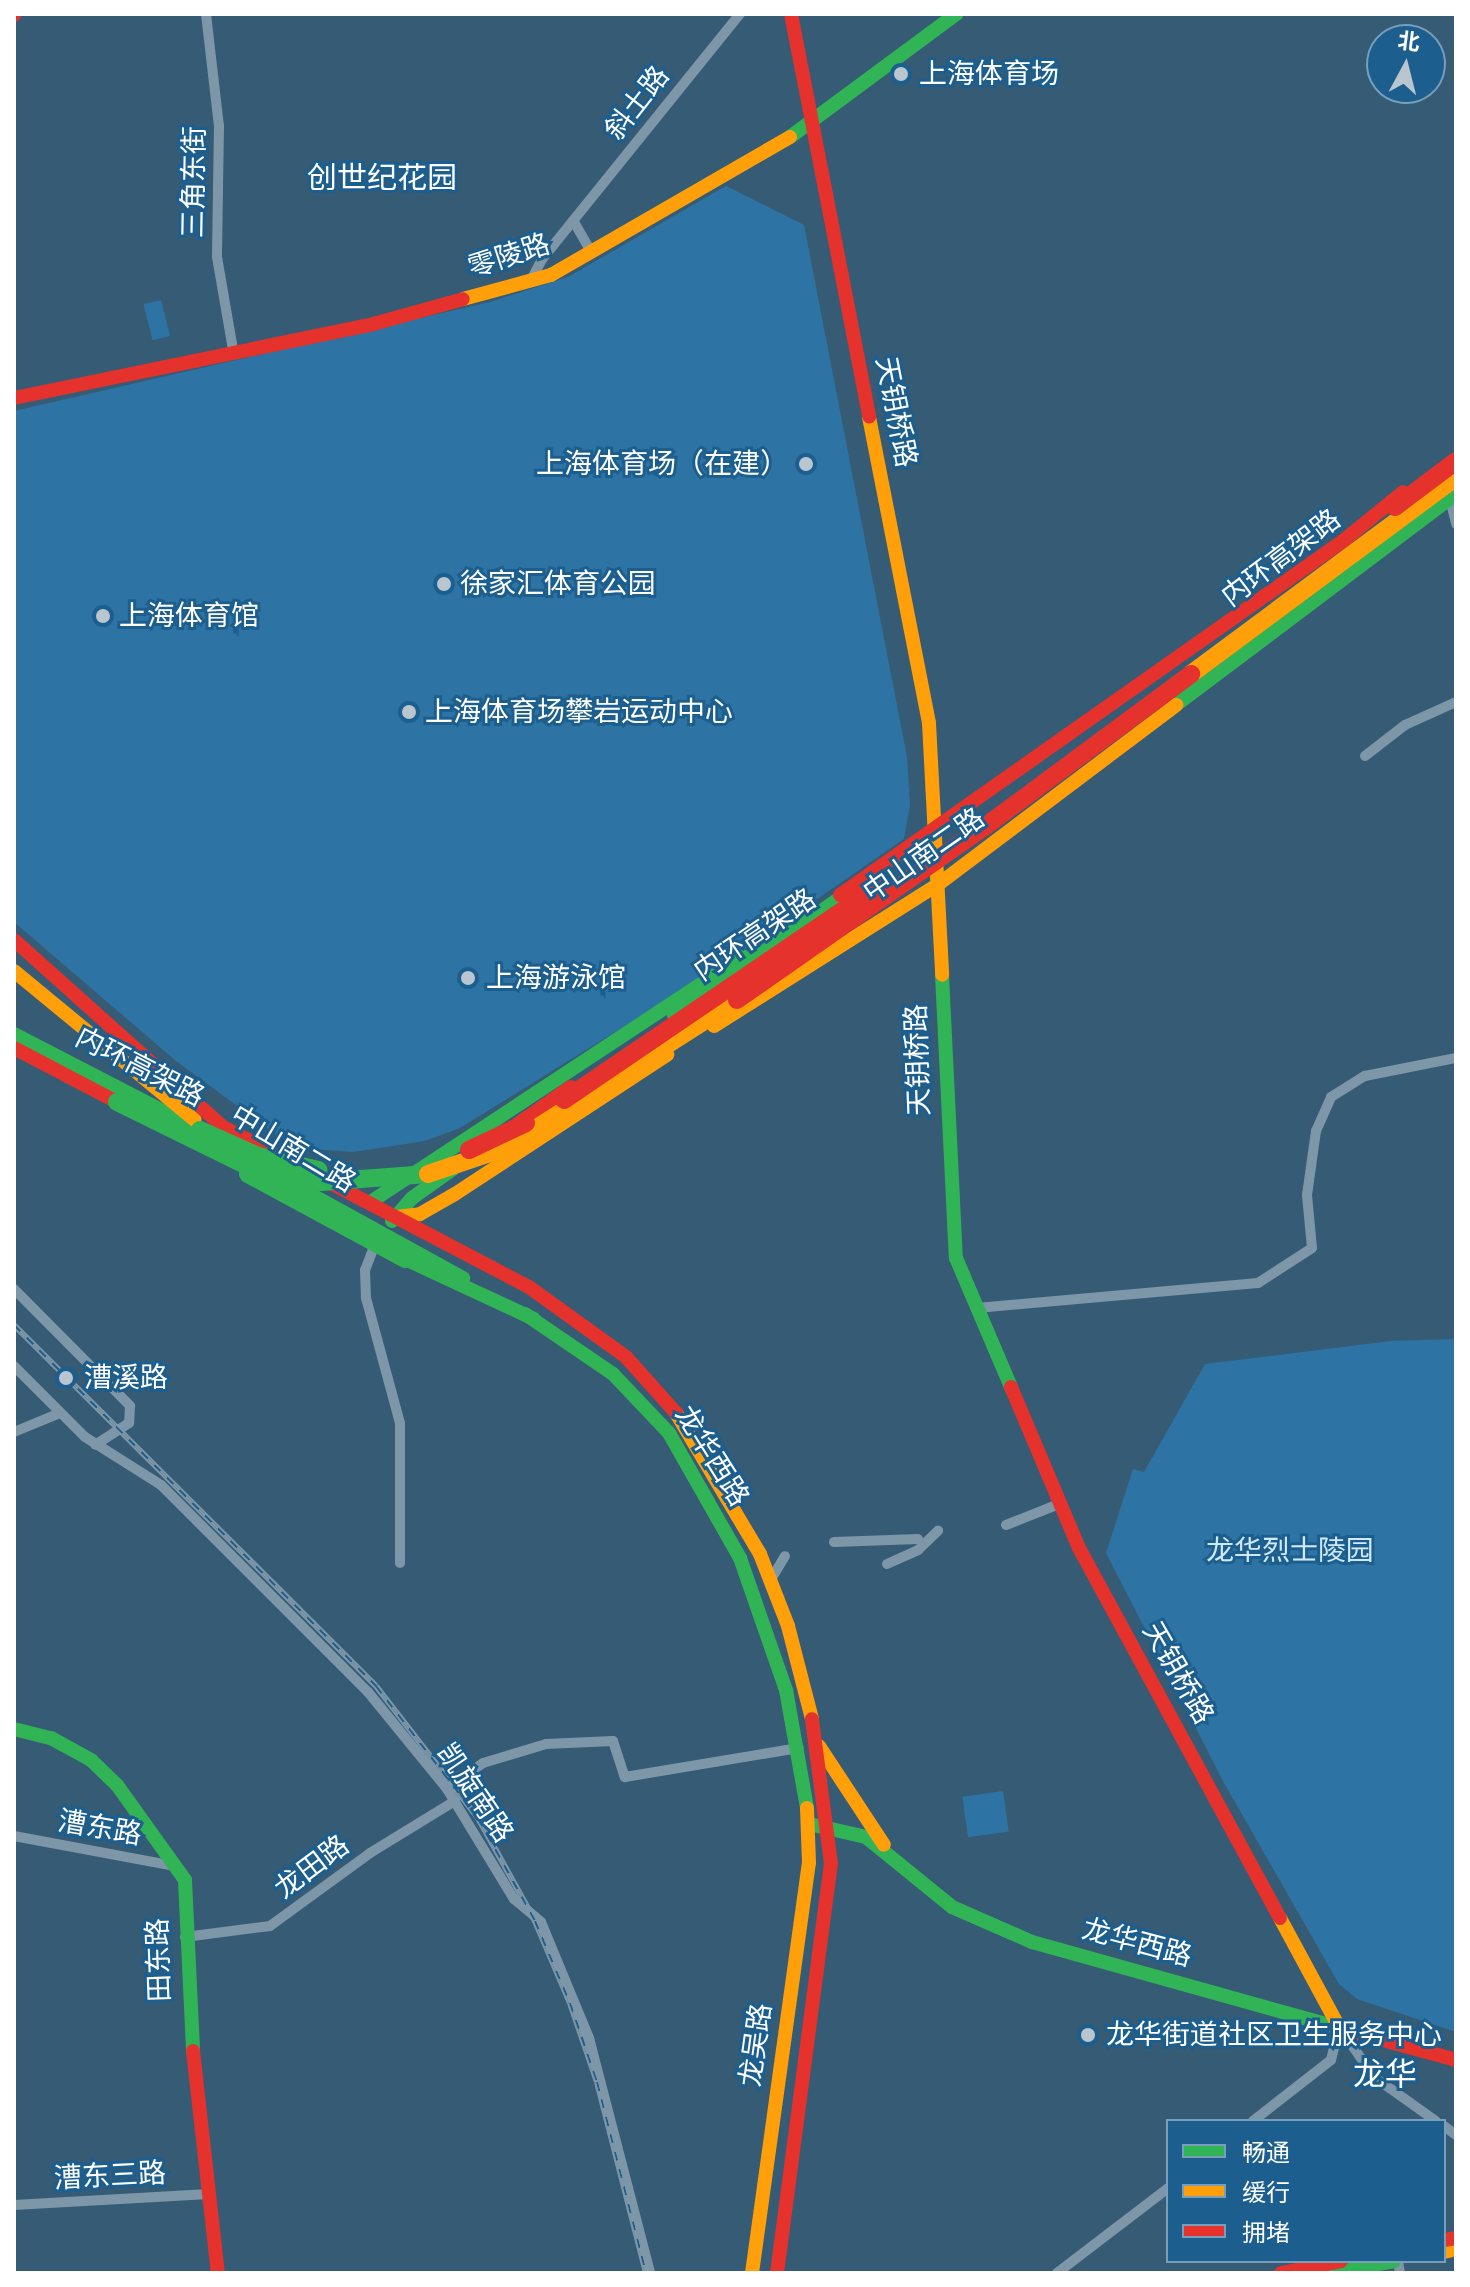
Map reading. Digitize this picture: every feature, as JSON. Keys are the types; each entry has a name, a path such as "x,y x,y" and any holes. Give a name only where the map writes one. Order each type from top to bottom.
{"main road":[{"name":"天钥桥路","path":"791,14 923,687 937,826 952,1231 956,1258 1059,1504 1111,1611 1339,2027"},
{"name":"零陵路","path":"14,398 233,350 373,324 529,283 592,253 814,121 956,14"},
{"name":"中山南二路","path":"369,1203 819,904 851,890 937,826 1343,541 1456,453"},
{"name":"内环高架路","path":"14,1034 229,1144 287,1165 342,1172 426,1163 481,1146 545,1113 981,817 1456,461"},
{"name":"内环高架路","path":"14,1048 194,1142 278,1176 344,1184 450,1169 517,1142 719,1012 983,828 1456,477"},
{"name":"中山南二路","path":"14,940 223,1127 396,1217 420,1214 940,883 1453,496"},
{"name":"中山南二路","path":"14,971 183,1112 257,1165 379,1233 412,1198 830,915 851,890"},
{"path":"604,1073 617,1055 851,890"},
{"path":"14,1059 74,1079"},
{"path":"194,1142 405,1259 534,1319"},
{"name":"龙华西路","path":"396,1217 529,1287 655,1384 723,1484 770,1581 819,1746 829,1825"},
{"name":"龙华西路","path":"379,1233 534,1319 640,1399 683,1456 740,1558 786,1690 799,1748 809,1824 829,1825 866,1837 952,1907 1032,1942 1456,2060"},
{"name":"田东路","path":"14,1729 51,1738 91,1760 117,1785 185,1880 185,1937 218,2273"},
{"path":"819,1746 894,1859"},
{"name":"龙吴路","path":"752,2273 809,1863 809,1824"},
{"name":"龙吴路","path":"777,2273 830,1876 829,1825"},
{"path":"1281,2273 1331,2263"},
{"path":"1335,2273 1386,2263"}],"street":[{"name":"三角东街","path":"206,14 219,126 217,257 233,350"},
{"name":"斜土路","path":"529,283 740,14"},
{"path":"574,222 592,253"},
{"path":"1434,470 1453,496 1456,524"},
{"path":"1365,756 1405,725 1456,702"},
{"path":"977,1308 1258,1283 1312,1248 1307,1195 1316,1131 1322,1111 1338,1091 1365,1076 1456,1058"},
{"path":"379,1233 365,1270 366,1298 400,1423 400,1563"},
{"path":"14,1289 130,1406 129,1423 95,1445"},
{"name":"凯旋南路","path":"14,1366 95,1445 161,1485 368,1692 447,1789 509,1893 545,1928 602,2080 650,2273"},
{"path":"14,1432 60,1413"},
{"path":"1006,1525 1059,1504"},
{"path":"887,1564 918,1550 938,1531"},
{"path":"834,1542 918,1539"},
{"path":"770,1581 785,1556"},
{"path":"447,1789 483,1763 546,1744 613,1741 625,1777 799,1748"},
{"name":"龙田路","path":"185,1937 270,1926 370,1853 455,1801"},
{"name":"漕东路","path":"14,1836 177,1867"},
{"path":"1256,2119 1331,2060 1339,2027"},
{"path":"1339,2027 1374,2077 1433,2119"},
{"path":"1057,2273 1166,2190"},
{"name":"漕东三路","path":"14,2205 209,2194"}],"green space":[{"name":"徐家汇体育公园","path":"726,186 804,225 907,757 910,805 904,839 707,975 460,1128 425,1141 353,1152 313,1149 282,1139 176,1061 14,922 14,411 490,302 568,277"},
{"path":"161,300 170,336 152,340 144,304"},
{"name":"龙华烈士陵园","path":"1456,1339 1456,2032 1357,1999 1339,1984 1223,1781 1106,1553 1133,1469 1144,1472 1205,1364 1391,1341"},
{"path":"1003,1791 1009,1832 968,1837 962,1797"}],"railway":[{"path":"14,1325 376,1686 478,1818 535,1921 570,2003 597,2082 646,2273"}],"traffic: fast":[{"path":"790,137 956,14"},
{"path":"1176,705 1456,494"},
{"path":"674,1015 851,890"},
{"path":"369,1203 743,956"},
{"path":"942,975 956,1258 1011,1387"},
{"path":"14,1034 200,1130"},
{"path":"117,1102 251,1168 321,1182 428,1174"},
{"path":"200,1130 258,1156 318,1170"},
{"path":"392,1221 412,1198 453,1169"},
{"path":"248,1174 405,1259"},
{"path":"281,1178 463,1278"},
{"path":"405,1259 534,1319"},
{"path":"525,1314 613,1374 669,1433 740,1558 786,1690 807,1808"},
{"path":"14,1729 51,1738 91,1760 117,1785 185,1880 193,2051"},
{"path":"809,1824 866,1837 952,1907 1032,1942 1343,2029"},
{"path":"1335,2273 1384,2263"}],"traffic: slow":[{"path":"463,299 551,275 790,137"},
{"path":"869,417 929,723 942,975"},
{"path":"1191,674 1456,477"},
{"path":"714,1026 940,883 1176,705"},
{"path":"14,971 195,1120"},
{"path":"428,1174 505,1148 737,1000"},
{"path":"397,1217 420,1214 455,1194 667,1055"},
{"path":"676,1413 760,1554 788,1626 812,1719"},
{"path":"819,1746 884,1845"},
{"path":"752,2273 809,1863 807,1808"},
{"path":"1280,1918 1339,2027"},
{"path":"1446,2252 1456,2249"}],"traffic: jam":[{"path":"791,14 869,417"},
{"path":"14,398 373,324 463,299"},
{"path":"1395,507 1456,461"},
{"path":"840,895 1343,541 1403,492"},
{"path":"737,1000 983,828 1191,674"},
{"path":"564,1100 877,887"},
{"path":"14,940 223,1127 283,1158"},
{"path":"14,1048 117,1102"},
{"path":"515,1126 571,1087"},
{"path":"469,1150 526,1123"},
{"path":"325,1180 529,1287 626,1357 676,1413"},
{"path":"1011,1387 1079,1548 1280,1918"},
{"path":"777,2273 831,1864 812,1719"},
{"path":"1343,2029 1456,2060"},
{"path":"193,2051 218,2273"},
{"path":"1446,2240 1456,2238"},
{"path":"1281,2273 1331,2263"}],"place":[{"name":"上海体育场","path":"901,74"},
{"name":"上海体育场（在建）","path":"806,464"},
{"name":"徐家汇体育公园","path":"444,584"},
{"name":"上海体育馆","path":"103,616"},
{"name":"上海体育场攀岩运动中心","path":"409,712"},
{"name":"上海游泳馆","path":"468,978"},
{"name":"漕溪路","path":"66,1378"},
{"name":"龙华街道社区卫生服务中心","path":"1088,2035"}],"district":[{"name":"创世纪花园","path":"382,178"},
{"name":"龙华","path":"1385,2074"}]}
